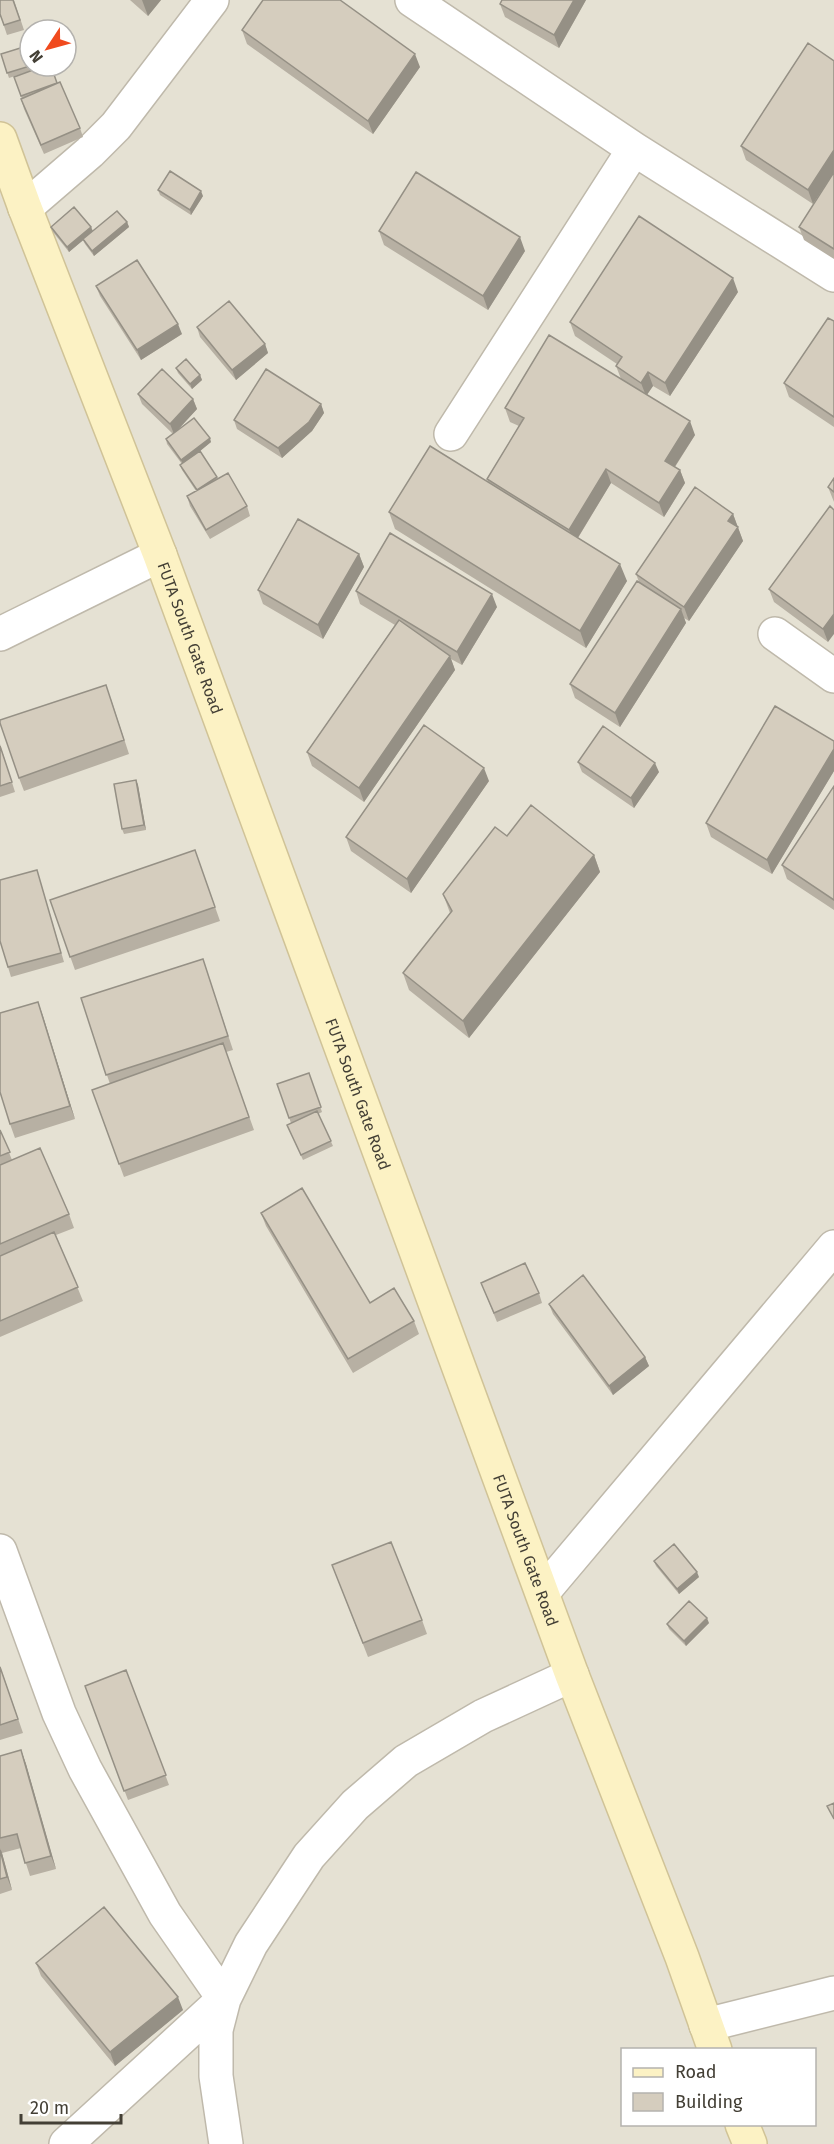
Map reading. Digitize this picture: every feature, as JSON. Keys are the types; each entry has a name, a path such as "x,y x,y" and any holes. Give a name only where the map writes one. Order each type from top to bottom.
{"main road":[{"name":"FUTA South Gate Road","path":"0,138 160,555 572,1675 682,1957 710,2037"},
{"path":"743,2126 750,2144"}],"street":[{"path":"25,208 90,152 116,126 212,0"},
{"path":"412,0 634,150 834,275"},
{"path":"451,434 634,150"},
{"path":"0,634 160,555"},
{"path":"775,634 834,676"},
{"path":"543,1592 834,1247"},
{"path":"0,1551 59,1713 84,1769 165,1914 224,1999"},
{"path":"226,2144 216,2076 216,2030 224,1999 251,1944 309,1856 355,1805 406,1761 483,1716 572,1675"},
{"path":"710,2037 834,1993"},
{"path":"66,2144 224,1999"}],"shaded area":[{"path":"0,0 834,0 834,2144 0,2144"}],"building":[{"path":"0,0 13,0 19,18 18,21 4,25 0,14"},
{"path":"263,0 340,0 415,54 368,121 242,30"},
{"path":"502,0 574,0 554,35 500,4"},
{"path":"808,43 834,61 834,150 808,190 741,146"},
{"path":"18,49 18,70 7,73 1,54"},
{"path":"14,77 55,78 57,83 21,96"},
{"path":"60,82 80,128 41,145 21,99"},
{"path":"170,171 201,191 190,210 158,190"},
{"path":"416,172 520,237 483,296 379,231"},
{"path":"834,172 834,249 799,227"},
{"path":"74,207 91,227 67,247 51,227"},
{"path":"117,211 127,222 92,251 83,239"},
{"path":"639,216 733,278 665,383 648,372 641,383 616,366 622,357 570,322"},
{"path":"137,260 178,324 137,350 96,286"},
{"path":"229,301 265,344 232,370 197,327"},
{"path":"828,318 834,321 834,417 784,383"},
{"path":"549,335 690,421 665,461 680,470 659,503 606,469 569,530 487,479 524,418 505,408"},
{"path":"186,359 200,375 190,384 176,368"},
{"path":"162,369 193,399 170,424 138,394"},
{"path":"266,369 321,404 309,422 278,448 234,420"},
{"path":"194,418 210,438 181,460 166,439"},
{"path":"430,446 620,564 580,631 389,512"},
{"path":"200,451 217,477 197,490 180,465"},
{"path":"228,473 247,506 206,530 187,496"},
{"path":"834,478 834,492 828,487"},
{"path":"695,487 733,514 728,521 738,527 684,607 636,574"},
{"path":"830,506 834,510 834,614 823,629 769,589"},
{"path":"298,519 359,554 318,625 258,590"},
{"path":"390,533 492,594 457,652 356,591"},
{"path":"637,581 681,609 615,713 570,684"},
{"path":"399,620 450,656 359,788 307,752"},
{"path":"106,685 124,740 19,778 0,720"},
{"path":"775,706 834,741 834,749 767,860 706,823"},
{"path":"424,725 484,768 407,879 346,837"},
{"path":"603,726 655,763 631,798 578,762"},
{"path":"0,746 12,782 0,786"},
{"path":"136,780 144,825 122,829 114,784"},
{"path":"834,786 834,900 782,865"},
{"path":"531,805 594,855 463,1021 403,973 452,911 443,894 495,827 507,836"},
{"path":"195,850 215,907 70,957 50,900"},
{"path":"37,870 61,953 8,967 0,941 0,880"},
{"path":"203,959 228,1036 106,1075 81,998"},
{"path":"38,1002 70,1106 10,1124 0,1092 0,1013"},
{"path":"223,1043 249,1117 119,1164 92,1090"},
{"path":"309,1073 321,1107 289,1118 277,1084"},
{"path":"317,1111 331,1141 301,1155 287,1125"},
{"path":"0,1130 10,1152 0,1156"},
{"path":"40,1148 69,1214 0,1244 0,1165"},
{"path":"302,1188 370,1303 394,1288 414,1321 348,1359 261,1213"},
{"path":"54,1232 78,1287 0,1321 0,1256"},
{"path":"525,1263 539,1293 494,1313 481,1283"},
{"path":"583,1275 645,1357 609,1386 549,1304"},
{"path":"391,1542 422,1620 363,1643 332,1565"},
{"path":"674,1544 697,1572 677,1589 654,1561"},
{"path":"689,1601 707,1618 684,1641 667,1624"},
{"path":"0,1667 18,1719 0,1725"},
{"path":"126,1670 166,1775 124,1791 85,1686"},
{"path":"21,1750 51,1856 25,1863 17,1834 0,1838 0,1756"},
{"path":"834,1803 834,1819 827,1806"},
{"path":"0,1850 7,1877 0,1879"},
{"path":"104,1907 178,1997 110,2052 36,1963"}]}
